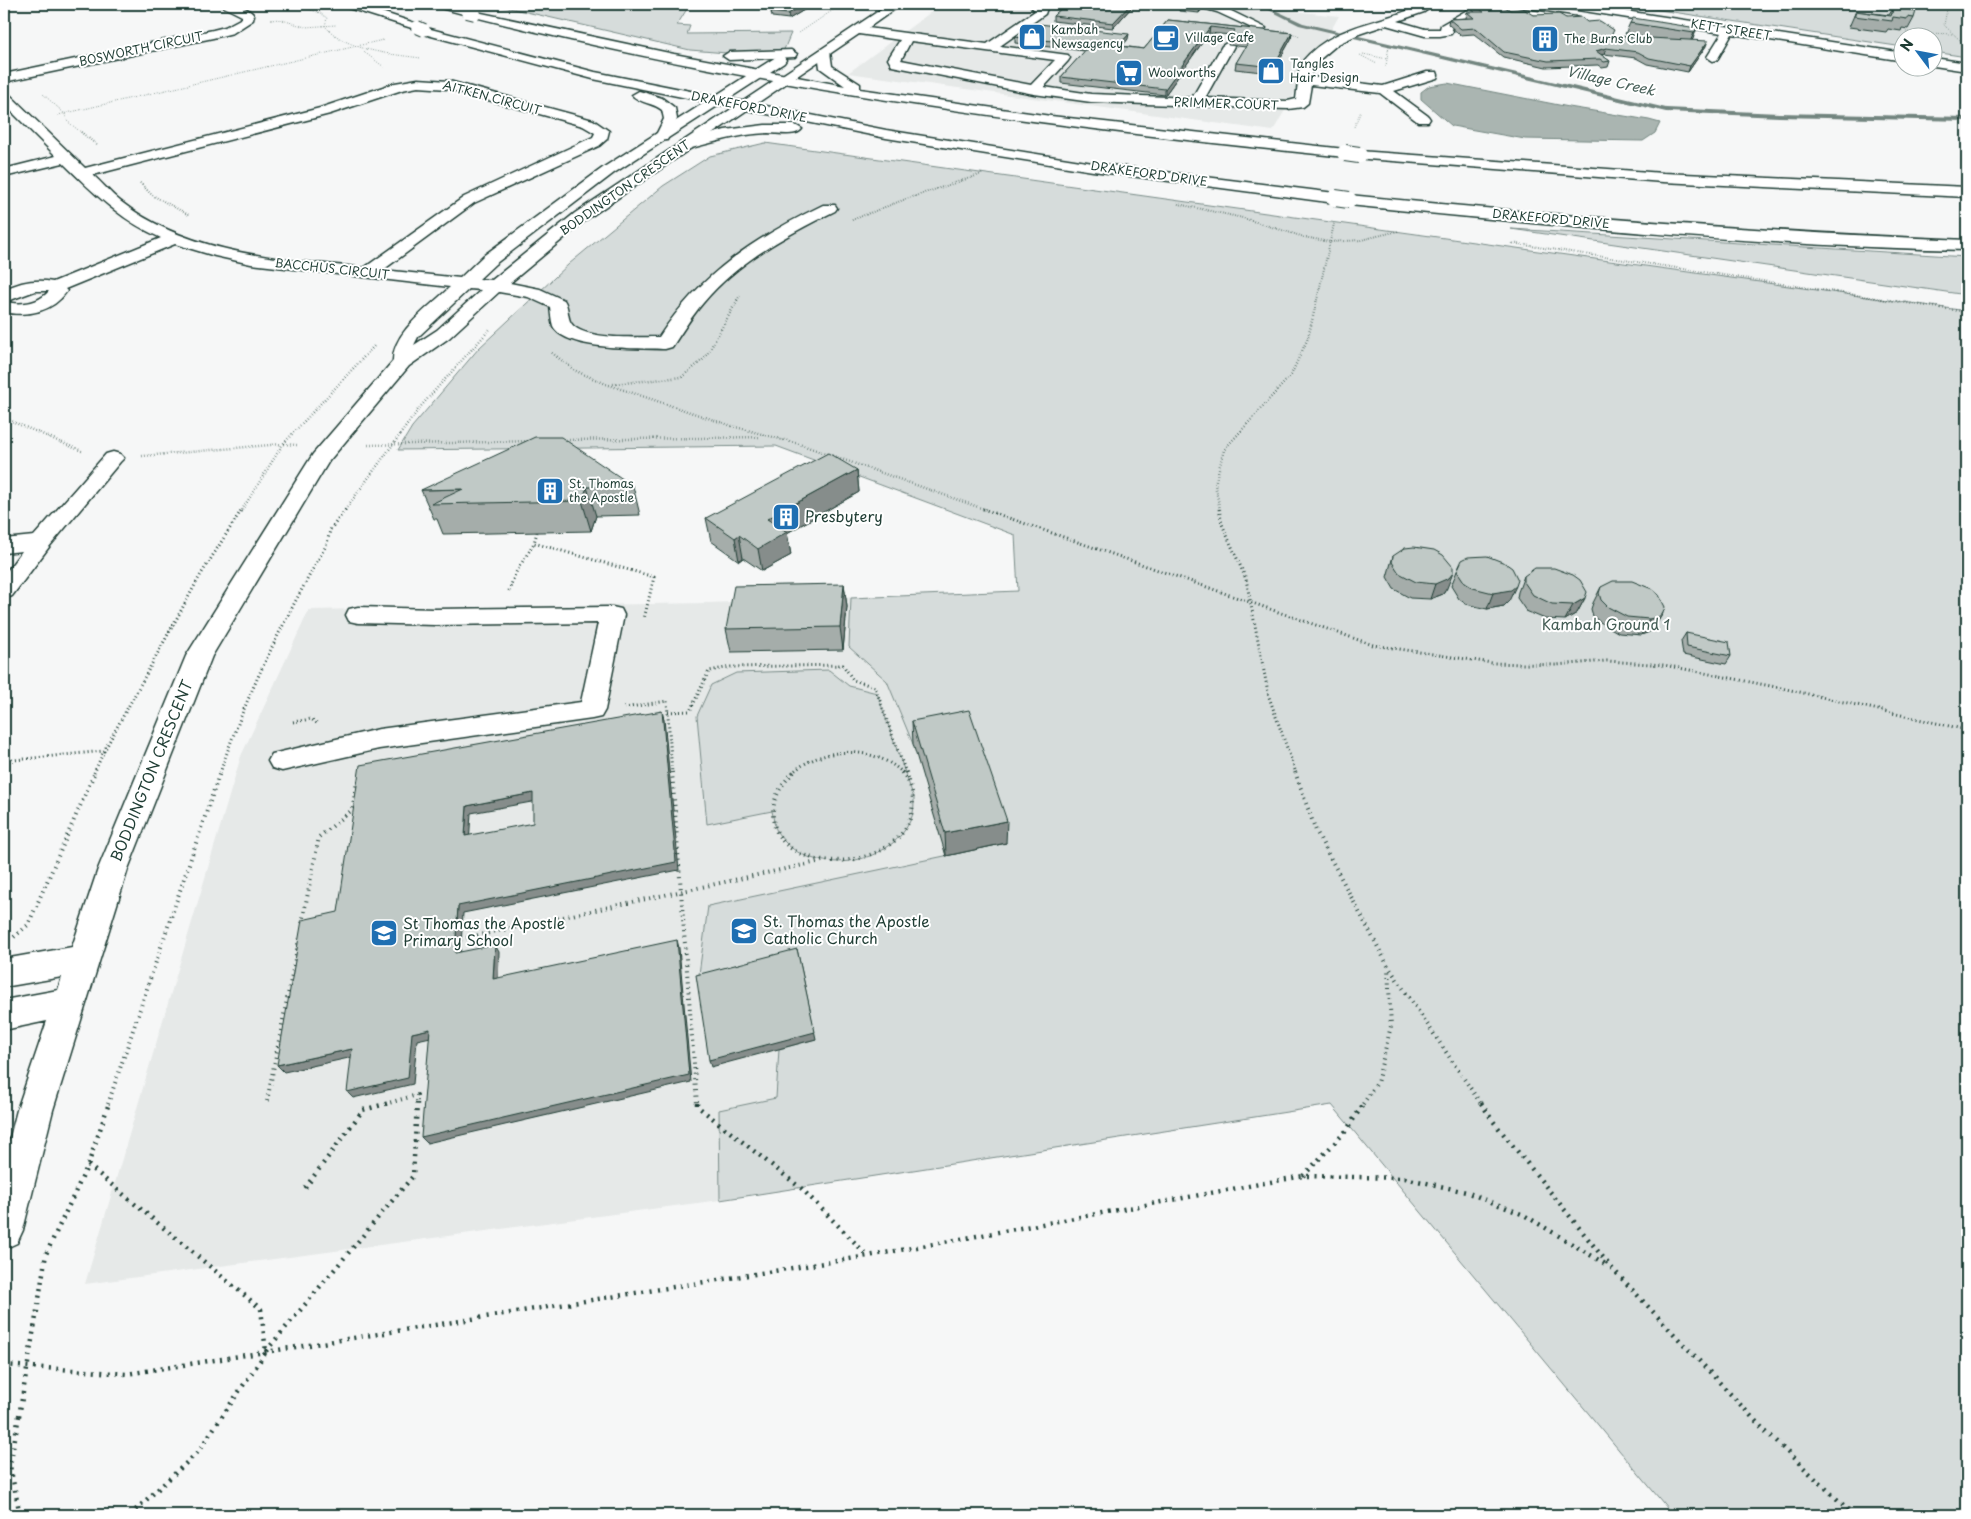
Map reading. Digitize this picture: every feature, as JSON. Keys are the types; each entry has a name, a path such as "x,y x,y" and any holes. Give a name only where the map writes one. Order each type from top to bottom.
{"main road":[{"path":"226,4 243,10 248,15 245,21"},
{"name":"DRAKEFORD DRIVE","path":"346,4 421,28 593,75 886,134 1092,167 1342,199 1522,217 1701,232 1967,245"},
{"path":"437,4 618,46 758,74 874,95 1068,122 1352,154 1664,179 1967,192"},
{"name":"BODDINGTON CRESCENT","path":"4,1230 35,1110 113,869 199,656 272,534 330,447 402,362 443,334 494,287 581,216 896,4"},
{"path":"989,48 1004,35 1031,22 1041,12 1041,8 1034,4"},
{"path":"1200,4 1221,10 1260,28"},
{"name":"PRIMMER COURT","path":"908,37 894,59 896,63 1034,90 1090,98 1273,106 1298,104 1304,100 1306,65 1325,46 1342,36 1409,14 1429,4"},
{"name":"KETT STREET","path":"1559,4 1894,55"},
{"path":"1386,21 1440,33 1447,31 1444,27 1469,12 1510,10 1585,22"},
{"path":"1613,26 1624,14"},
{"name":"BOSWORTH CIRCUIT","path":"4,78 214,34 229,30 245,21"},
{"path":"856,30 1064,58 1034,90"},
{"path":"1713,57 1729,30"},
{"name":"BODDINGTON CRESCENT","path":"402,362 402,355 411,334 463,283 494,256 556,208 758,74 795,52 702,55 618,46"},
{"path":"1196,103 1228,46"},
{"path":"824,52 826,68 848,83 874,95"},
{"path":"1944,64 1967,67"},
{"path":"1304,80 1382,89 1432,74"},
{"path":"593,75 614,88 661,102 670,109 672,116 662,137"},
{"name":"AITKEN CIRCUIT","path":"82,173 325,112 400,86 418,83 449,85 588,123 602,131 600,139 594,144 469,200 367,273"},
{"path":"1382,89 1423,119"},
{"name":"BACCHUS CIRCUIT","path":"4,97 114,204 132,219 173,239 232,256 255,260 463,283 545,295 558,304 562,326 576,335 599,341 665,343 675,326 700,293 732,264 780,232 829,208"},
{"path":"684,146 725,134 759,128 793,129 830,134 886,134"},
{"path":"4,174 66,158"},
{"path":"4,297 22,288 34,285 55,287 173,239"},
{"path":"4,307 23,308 48,301 56,296 58,291 55,287"},
{"path":"4,591 41,542 113,458"},
{"path":"4,546 41,542"},
{"path":"282,761 379,739 592,710 612,615 435,617 358,615"},
{"path":"4,973 84,959"},
{"path":"4,1015 70,1002"}],"path":[{"path":"793,36 842,4"},
{"path":"1948,4 1944,25 1964,44"},
{"path":"245,21 279,19 305,27 325,26"},
{"path":"1354,129 1356,119 1362,110 1380,95 1389,46 1395,34 1405,26"},
{"path":"1944,34 1952,34"},
{"path":"29,122 376,42"},
{"path":"1355,53 1387,59"},
{"path":"65,114 68,121 152,195 190,216"},
{"path":"852,220 903,200 985,173"},
{"path":"1334,223 1308,338 1292,375 1224,450 1215,484 1222,524 1246,579 1269,697 1316,831 1388,966 1493,1121 1610,1266 1768,1434 1854,1515"},
{"path":"610,385 682,377 705,358 743,291"},
{"path":"20,1515 10,1466 46,1254 88,1165 232,736 281,626 327,544 330,530 421,406 494,326"},
{"path":"11,939 28,925 104,751 200,576 283,444 375,345"},
{"path":"550,352 564,365 610,385 764,437 799,444 1310,625 1382,647 1492,663 1555,665 1607,661 1664,665 1786,689 1967,730"},
{"path":"555,440 764,437"},
{"path":"283,444 330,447 535,441"},
{"path":"512,583 515,574 534,543"},
{"path":"461,939 824,861 854,860 878,852 898,838 910,822 914,798 911,786 875,687 853,680 843,665 731,667 709,671 690,711 668,712"},
{"path":"618,709 667,701 697,1106 802,1189 868,1256"},
{"path":"293,722 311,719 356,750 364,749 352,810 319,837 301,925"},
{"path":"4,761 104,751"},
{"path":"824,861 803,855 788,846 775,828 772,811 776,794 786,778 802,765 822,756 843,752 865,753 885,760 900,771 911,786"},
{"path":"267,1101 300,935"},
{"path":"1303,1176 1346,1131 1377,1083 1391,1026 1388,966"},
{"path":"130,1515 197,1453 266,1352 413,1176 417,1095 364,1110 305,1188"},
{"path":"88,1165 261,1309 266,1352"},
{"path":"4,1365 127,1374 868,1256 1303,1176 1405,1178 1466,1192 1524,1215 1610,1266"}],"shaded area":[{"path":"942,4 1228,4 1339,16 1273,131 848,73"},
{"path":"1447,83 1660,123 1655,133 1643,141 1525,139 1452,126 1421,99 1421,92 1429,86"},
{"name":"St. Thomas the Apostle Catholic Church","path":"1018,591 1332,1105 720,1200 85,1284 241,756 309,610 707,603"}],"green space":[{"path":"492,4 690,4 677,25 690,26 687,34 791,33 783,52 739,54 690,50"},
{"path":"1620,4 1967,4 1967,57 1944,54 1944,28 1894,28 1894,46"},
{"name":"Kambah Ground 1","path":"765,143 1967,311 1967,1515 1673,1515 1332,1105 720,1200 719,1110 776,1098 779,1049 816,1039 698,982 708,906 1006,843 970,733 913,744 887,681 849,647 851,598 1018,591 1015,535 776,446 398,450 412,427 479,348 569,264 663,186 710,156"},
{"path":"1511,229 1967,257 1967,295"},
{"path":"829,670 849,686 877,693 914,798 914,810 900,836 885,848 868,857 849,861 829,862 810,858 793,849 778,833 772,811 707,824 697,716 711,685 736,673"}],"building":[{"path":"785,4 805,4 788,14 771,12"},
{"path":"1066,4 1131,4 1113,23 1053,16"},
{"path":"1181,4 1202,4 1200,8"},
{"name":"The Burns Club","path":"1473,4 1500,4 1510,10 1525,10 1533,15 1559,14 1566,18 1581,17 1587,22 1600,21 1614,30 1611,36 1708,41 1690,66 1649,58 1638,52 1606,48 1596,51 1610,61 1604,62 1600,59 1548,61 1504,52 1476,28 1461,29 1449,19 1474,18 1467,12 1484,12"},
{"path":"1894,7 1916,11 1914,18 1893,17 1892,21 1854,16 1856,11 1891,16"},
{"path":"1633,18 1697,28 1694,33 1630,23"},
{"path":"1168,20 1292,33 1273,67 1236,63 1249,41 1229,39 1235,30 1210,27 1165,89 1061,77 1090,45 1015,37 1030,23 1129,34 1118,46 1144,49"},
{"path":"535,437 561,437 633,486 587,487 582,501 431,504 463,489 421,490"},
{"path":"828,453 857,470 767,519 787,532 758,549 739,535 735,538 706,518"},
{"path":"1414,547 1434,550 1443,555 1453,567 1453,573 1449,578 1435,584 1416,582 1399,573 1392,562 1393,556 1405,548"},
{"path":"1487,556 1512,568 1518,580 1516,586 1511,590 1493,593 1473,588 1465,583 1457,571 1462,560 1468,557"},
{"path":"1535,568 1554,568 1573,575 1580,580 1587,592 1585,598 1573,605 1552,604 1533,595 1524,582 1524,576"},
{"path":"1613,581 1632,581 1652,589 1659,595 1665,607 1663,613 1658,617 1649,619 1627,617 1608,607 1601,600 1599,593 1601,587"},
{"path":"844,584 840,627 726,629 734,586"},
{"path":"1686,633 1729,642 1731,656 1687,647"},
{"path":"969,710 1007,821 945,833 912,721"},
{"name":"St Thomas the Apostle Primary School","path":"662,711 676,862 458,906 455,953 495,945 493,979 677,940 689,1075 421,1137 430,1029 412,1033 408,1078 347,1092 352,1049 277,1065 302,920 338,912 360,765","holes":["533,793 533,823 465,836 467,806"]},
{"path":"797,949 815,1032 709,1060 696,975"}],"waterway":[{"name":"Village Creek","path":"1259,4 1301,24 1666,110 1779,115 1967,119"}],"place":[{"name":"Kambah Newsagency","path":"1032,37"},
{"name":"Village Cafe","path":"1166,38"},
{"name":"The Burns Club","path":"1545,39"},
{"name":"Tangles Hair Design","path":"1271,71"},
{"name":"Woolworths","path":"1129,73"},
{"name":"St. Thomas the Apostle","path":"550,491"},
{"name":"Presbytery","path":"786,517"},
{"name":"St. Thomas the Apostle Catholic Church","path":"744,931"},
{"name":"St Thomas the Apostle Primary School","path":"384,933"}]}
